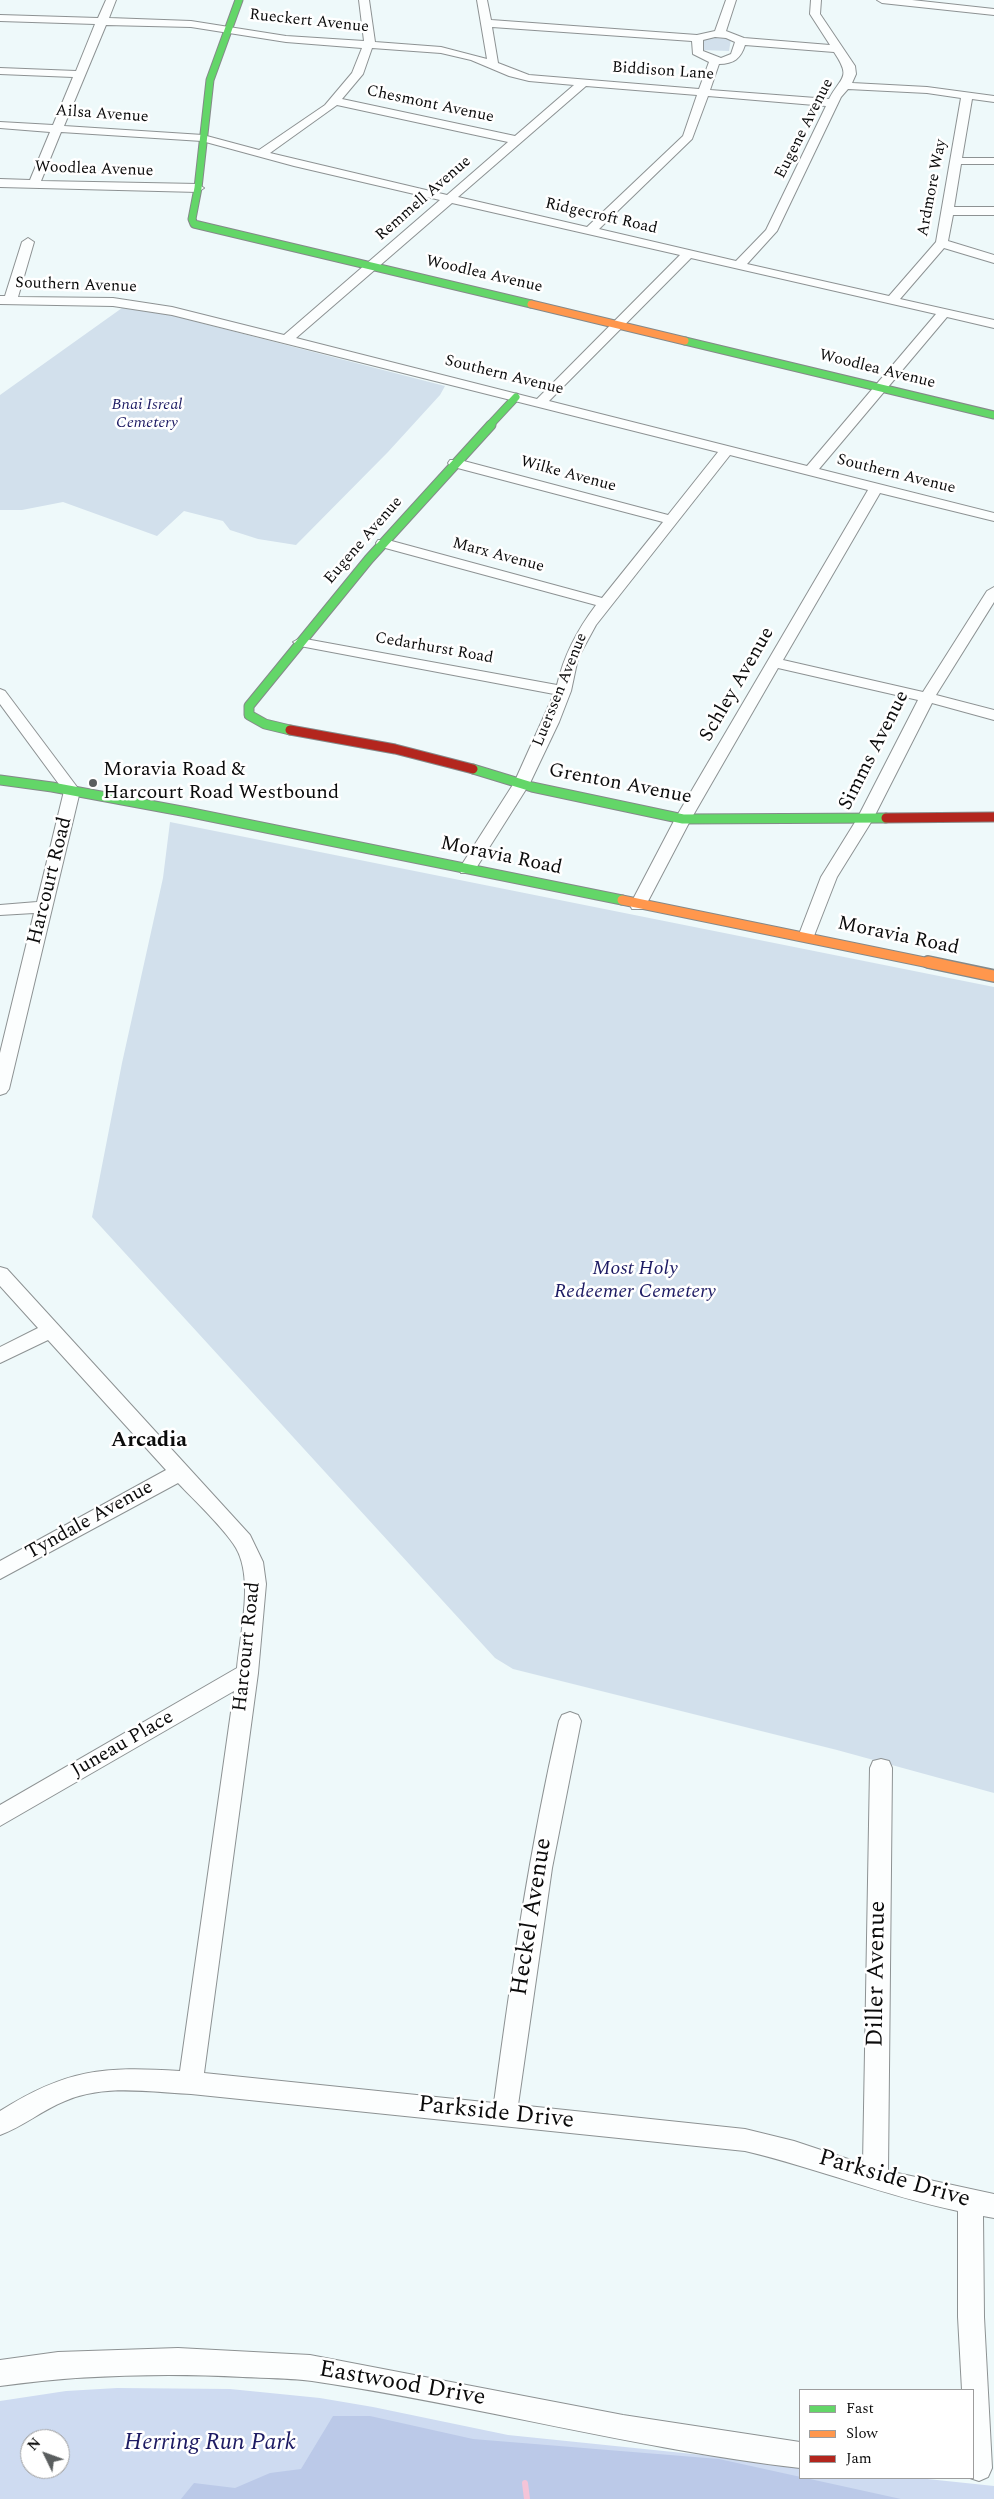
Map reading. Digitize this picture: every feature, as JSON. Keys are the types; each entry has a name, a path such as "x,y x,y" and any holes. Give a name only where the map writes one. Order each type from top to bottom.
{"street":[{"path":"34,184 111,0"},
{"path":"198,188 202,138 210,80 239,0"},
{"path":"261,154 336,101 357,74 369,45 364,0"},
{"path":"482,0 493,63"},
{"path":"720,33 731,0"},
{"name":"Eugene Avenue","path":"738,266 771,231 833,103 846,86 850,70 815,14 816,0"},
{"path":"882,0 994,12"},
{"name":"Rueckert Avenue","path":"0,18 191,24 229,28 286,39 453,52 493,63"},
{"path":"486,23 698,38 720,33 737,37 741,40 838,49"},
{"path":"698,38 697,52 705,58 715,60 731,60 736,55 741,40"},
{"path":"590,232 684,142 690,132 702,92 715,60"},
{"name":"Biddison Lane","path":"493,63 512,74 529,78 833,103"},
{"path":"0,71 80,74"},
{"name":"Remmell Avenue","path":"287,339 583,83"},
{"path":"846,86 967,94 994,98"},
{"name":"Ardmore Way","path":"891,301 942,242 967,94"},
{"name":"Chesmont Avenue","path":"336,101 516,140"},
{"name":"Ailsa Avenue","path":"0,125 202,138"},
{"name":"Ridgecroft Road","path":"202,138 449,199 994,324"},
{"path":"956,161 994,161"},
{"name":"Woodlea Avenue","path":"0,183 198,188 192,219 198,225 994,415"},
{"path":"946,211 994,211"},
{"path":"5,300 28,242"},
{"path":"942,242 994,259"},
{"path":"540,403 688,254"},
{"name":"Southern Avenue","path":"5,300 113,302 139,305 287,339 994,518"},
{"path":"810,471 944,313"},
{"name":"Eugene Avenue","path":"249,715 249,706 254,697 383,543 516,397"},
{"name":"Luerssen Avenue","path":"467,869 522,783 551,722 563,691 571,658 579,640 604,603 727,450"},
{"name":"Wilke Avenue","path":"455,463 671,520"},
{"name":"Schley Avenue","path":"638,904 683,819 876,488"},
{"name":"Marx Avenue","path":"383,543 604,603"},
{"name":"Simms Avenue","path":"806,937 829,877 864,819 927,697 989,609 994,591"},
{"name":"Cedarhurst Road","path":"300,642 563,691"},
{"path":"774,663 927,697 994,715"},
{"name":"Harcourt Road","path":"0,694 72,791 45,907 2,1068 0,1088"},
{"name":"Grenton Avenue","path":"249,715 275,727 396,749 522,783 532,788 683,819 994,817"},
{"name":"Moravia Road","path":"0,780 72,791 994,976"},
{"path":"0,910 45,907"},
{"name":"Harcourt Road","path":"0,1274 243,1541 252,1557 256,1584 247,1673 210,1928 191,2083"},
{"path":"0,1356 51,1330"},
{"name":"Tyndale Avenue","path":"0,1571 180,1472"},
{"name":"Juneau Place","path":"0,1816 247,1673"},
{"name":"Heckel Avenue","path":"505,2115 529,1932 551,1802 570,1721"},
{"name":"Diller Avenue","path":"874,2179 881,1768"},
{"name":"Parkside Drive","path":"0,2124 40,2099 86,2083 118,2078 191,2083 745,2140 778,2146 874,2179 982,2204"},
{"path":"982,2204 971,2317 982,2468"},
{"name":"Eastwood Drive","path":"0,2373 58,2365 178,2360 310,2368 408,2385 623,2428 799,2455"}],"green space":[{"path":"704,37 731,39 729,51 701,50"},
{"name":"Bnai Isreal Cemetery","path":"122,308 170,315 445,386 440,395 388,452 296,545 258,539 230,530 223,521 184,511 157,536 63,502 22,510 0,510 0,395"},
{"name":"Most Holy Redeemer Cemetery","path":"170,822 994,987 994,1793 837,1750 513,1669 495,1658 92,1217 122,1063 163,878"},
{"name":"Herring Run Park","path":"117,2388 230,2389 320,2398 508,2435 799,2465 799,2479 928,2479 994,2486 994,2499 0,2499 0,2401 66,2391"}],"shaded area":[{"path":"333,2416 370,2416 473,2439 719,2459 799,2477 799,2479 810,2479 901,2499 181,2499 194,2483 235,2488 270,2473 301,2469"}],"waterway":[{"path":"525,2483 527,2499"}],"traffic: fast":[{"path":"239,0 210,80 198,188 192,219 194,224 531,304"},
{"path":"685,341 994,415"},
{"path":"290,730 265,724 249,715 249,706 369,559 516,397"},
{"path":"473,769 532,787 683,819 886,818"},
{"path":"0,780 52,787 187,812 622,900"}],"traffic: slow":[{"path":"531,304 685,341"},
{"path":"622,900 994,976"}],"traffic: jam":[{"path":"290,730 395,749 473,769"},
{"path":"886,818 994,817"}],"place":[{"name":"Moravia Road & Harcourt Road Westbound","path":"93,783"}],"district":[{"name":"Arcadia","path":"149,1442"}]}
